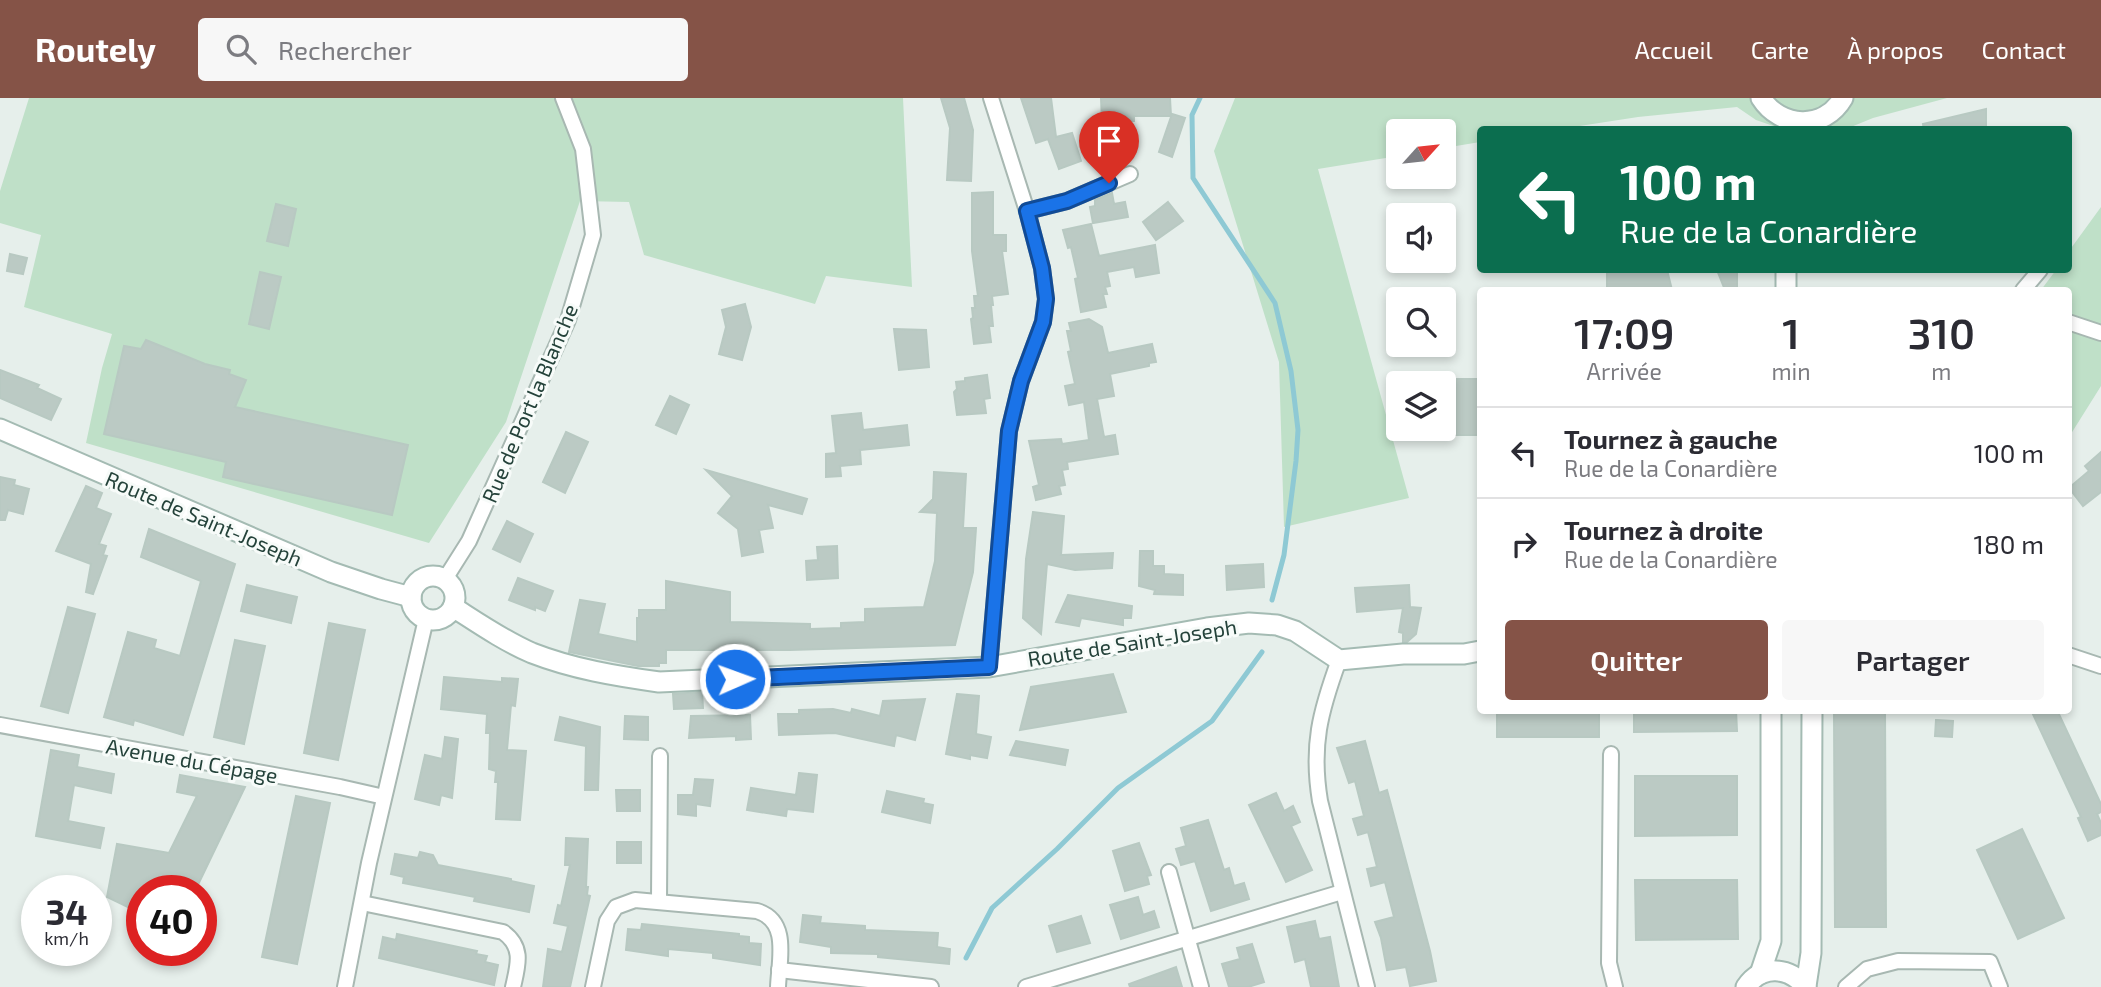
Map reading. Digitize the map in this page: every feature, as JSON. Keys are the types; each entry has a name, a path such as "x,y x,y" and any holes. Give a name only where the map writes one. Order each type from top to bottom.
{"street":[{"name":"Rue de Port la Blanche","path":"444,579 469,541 568,320 593,235 583,149 563,98"},
{"path":"989,667 1009,431 1021,381 1043,322 1046,299 1042,268 1027,211 991,98"},
{"path":"1761,98 1776,121 1818,123 1843,98"},
{"path":"1027,211 1067,201 1130,174"},
{"path":"2026,287 2037,273"},
{"path":"2072,323 2101,333"},
{"name":"Route de Saint-Joseph","path":"0,429 331,572 411,597"},
{"path":"434,576 444,579 450,584 454,594 453,607 442,618 426,619 415,611 411,597 415,585 423,578 434,576"},
{"name":"Route de Saint-Joseph","path":"453,607 483,627 533,653 606,675 659,682 989,667 1207,628 1250,623 1277,625 1296,631 1339,660"},
{"path":"345,987 384,797 426,619"},
{"path":"1367,987 1320,801 1315,770 1316,740 1339,660 1477,651"},
{"path":"2072,656 2101,666"},
{"path":"1753,980 1771,942 1771,714"},
{"path":"1806,987 1811,953 1812,714"},
{"name":"Avenue du Cépage","path":"0,725 384,797"},
{"path":"1611,754 1609,963 1615,987"},
{"path":"659,901 660,756"},
{"path":"1169,872 1201,987"},
{"path":"1026,987 1047,984 1186,938 1342,892"},
{"path":"593,987 607,921 616,907 635,900 763,913 774,922 781,937 778,987"},
{"path":"362,903 503,932 515,943 518,950 513,987"},
{"path":"1846,987 1867,970 1898,961 1990,962 2000,987"},
{"path":"779,970 931,987"},
{"path":"1753,980 1770,971 1789,972 1806,987"}],"green space":[{"path":"29,98 903,98 912,287 826,276 815,304 644,255 629,202 580,201 506,422 429,543 86,443 112,334 24,307 41,235 0,223 0,191"},
{"path":"1235,98 1947,98 1853,126 1773,126 1756,120 1737,107 1580,126 1477,126 1477,142 1456,146 1456,119 1386,119 1386,158 1318,169 1386,415 1386,441 1393,441 1409,498 1284,527 1279,362 1214,151"},
{"path":"2101,207 2101,386 2072,432 2072,287 2043,287 2054,273 2072,273 2072,247"}],"building":[{"path":"941,98 964,98 973,130 971,181 947,180 950,128"},
{"path":"1021,98 1051,98 1056,137 1072,133 1081,161 1059,169 1048,139 1036,143"},
{"path":"1101,98 1170,98 1171,116 1134,116 1134,121 1102,121"},
{"path":"1986,109 1986,126 1923,124"},
{"path":"1172,114 1185,118 1172,157 1159,152"},
{"path":"993,192 993,235 1006,235 1006,251 1002,251 1008,294 992,296 993,326 989,326 991,342 974,344 971,319 972,308 975,308 974,296 978,296 972,251 972,193"},
{"path":"1112,193 1114,204 1125,202 1128,217 1093,223 1090,207 1095,206 1095,200"},
{"path":"1168,202 1183,221 1156,240 1143,222"},
{"path":"276,204 296,209 288,246 267,241"},
{"path":"1091,224 1099,256 1155,245 1159,273 1136,277 1134,267 1107,272 1110,286 1105,287 1107,294 1103,294 1106,307 1081,312 1075,279 1078,278 1071,247 1068,248 1063,230"},
{"path":"10,254 27,258 23,274 7,271"},
{"path":"260,272 281,277 269,329 249,324"},
{"path":"1607,273 1668,273 1671,287 1607,287"},
{"path":"1718,273 1737,273 1737,287 1724,287"},
{"path":"745,304 751,327 742,360 719,354 726,327 722,310"},
{"path":"1089,319 1102,327 1108,353 1152,344 1156,362 1149,363 1149,366 1110,374 1114,396 1097,399 1104,437 1115,435 1118,454 1067,462 1068,469 1062,470 1065,485 1059,486 1061,494 1036,500 1033,487 1039,485 1029,441 1061,439 1062,444 1089,440 1084,402 1069,405 1065,386 1075,384 1068,352 1071,351 1067,331 1071,331 1069,323"},
{"path":"894,329 926,330 929,367 899,370"},
{"path":"146,340 205,364 230,370 229,374 246,380 235,407 408,445 392,515 223,477 226,462 104,434 124,346 141,349"},
{"path":"0,370 39,385 37,388 61,399 51,420 0,398"},
{"path":"987,375 990,398 984,399 986,413 957,415 954,392 957,389 956,382"},
{"path":"1456,379 1477,379 1477,435 1456,435"},
{"path":"670,396 689,405 676,434 656,425"},
{"path":"861,413 863,430 907,425 909,445 860,450 861,464 840,466 841,476 826,477 826,454 836,453 832,416"},
{"path":"566,432 588,442 565,493 543,482"},
{"path":"2101,452 2101,492 2083,506 2072,492 2072,485 2089,471 2085,466"},
{"path":"706,470 807,499 802,514 768,505 773,528 759,530 763,552 742,556 738,529 718,513 732,496"},
{"path":"934,472 966,474 963,528 976,528 973,572 955,645 790,650 666,650 666,663 659,663 659,666 638,666 569,652 580,600 605,604 598,634 637,642 639,610 666,610 666,581 730,592 730,622 810,624 810,629 841,628 841,623 865,622 865,609 924,607 935,561 937,513 920,512 933,499"},
{"path":"0,477 15,480 14,485 29,489 23,514 8,510 5,520 0,520"},
{"path":"86,486 102,493 96,508 111,514 99,544 106,546 103,555 107,556 93,594 86,592 91,564 56,551"},
{"path":"1033,512 1064,516 1061,555 1113,553 1112,568 1075,570 1047,564 1041,634 1023,618 1026,559"},
{"path":"507,521 533,534 520,562 493,549"},
{"path":"149,529 235,564 183,735 134,720 133,725 104,717 128,632 156,640 154,648 180,656 201,581 141,557"},
{"path":"837,546 838,578 807,580 806,561 818,560 817,547"},
{"path":"1140,551 1153,551 1153,566 1164,566 1164,574 1183,575 1183,595 1154,594 1155,590 1139,586"},
{"path":"1263,564 1264,587 1227,590 1226,566"},
{"path":"518,578 553,591 545,611 509,600"},
{"path":"247,585 297,597 291,623 241,611"},
{"path":"1409,585 1410,607 1421,608 1416,634 1407,642 1403,642 1403,633 1399,632 1403,608 1357,612 1355,588"},
{"path":"1068,595 1132,606 1131,618 1123,618 1123,625 1081,618 1079,626 1056,622"},
{"path":"68,607 95,614 68,713 41,706"},
{"path":"329,623 365,630 338,760 304,753"},
{"path":"235,640 265,646 244,744 214,737"},
{"path":"1113,674 1126,712 1020,730 1031,687"},
{"path":"444,677 502,682 502,678 518,679 515,706 511,705 507,750 526,751 520,820 496,819 498,782 495,782 496,771 489,769 490,733 486,733 487,714 441,709"},
{"path":"702,692 703,708 674,709 673,694"},
{"path":"957,694 979,696 976,734 991,737 987,758 970,755 970,759 946,754"},
{"path":"925,699 915,740 896,735 894,746 835,733 779,735 778,714 833,709 851,713 852,709 880,716 883,701"},
{"path":"1497,714 1599,714 1599,737 1497,737"},
{"path":"1634,714 1736,714 1737,731 1634,732"},
{"path":"1834,714 1885,714 1886,927 1835,927"},
{"path":"2033,714 2059,714 2101,804 2101,812 2097,814 2101,823 2101,835 2088,841 2078,818 2081,817"},
{"path":"750,715 751,739 736,740 736,736 689,738 691,716"},
{"path":"625,716 648,717 648,740 624,739"},
{"path":"560,717 600,727 598,790 585,790 586,746 555,740"},
{"path":"1936,720 1953,721 1952,737 1935,736"},
{"path":"445,737 458,739 452,798 441,795 439,805 415,799 425,755 442,759"},
{"path":"1016,741 1068,750 1065,765 1010,755"},
{"path":"1365,741 1379,793 1387,790 1436,981 1410,986 1406,967 1387,970 1375,922 1394,917 1385,882 1371,886 1367,869 1377,867 1368,832 1358,835 1353,819 1364,816 1355,781 1349,783 1337,748"},
{"path":"51,750 79,755 77,767 114,774 111,793 74,785 68,821 104,828 100,848 36,836"},
{"path":"799,773 817,775 813,812 787,809 786,816 747,810 751,788 796,795"},
{"path":"180,775 245,787 203,875 126,875 126,906 112,899 111,875 117,844 169,853 197,796 177,792"},
{"path":"1635,776 1737,776 1737,835 1635,836"},
{"path":"695,779 713,780 710,806 696,804 696,816 678,814 678,795 693,795"},
{"path":"616,790 640,790 640,811 617,811"},
{"path":"887,791 924,799 923,803 933,805 930,823 882,812"},
{"path":"1276,793 1284,811 1293,806 1300,822 1291,826 1312,870 1286,882 1249,805"},
{"path":"296,796 330,803 297,964 262,957"},
{"path":"1208,820 1224,870 1229,868 1234,886 1244,883 1249,899 1211,911 1195,861 1181,865 1176,849 1186,846 1181,828"},
{"path":"2022,829 2064,918 2018,939 1977,850"},
{"path":"566,838 588,839 586,887 587,895 590,896 570,987 543,987 548,949 562,952 568,926 554,923 558,905 561,906 570,865 565,865"},
{"path":"617,842 641,842 641,863 617,863"},
{"path":"1139,843 1151,875 1147,876 1149,884 1125,891 1113,851"},
{"path":"420,852 433,855 438,865 534,886 529,912 474,901 475,897 403,883 404,877 391,874 395,854 418,858"},
{"path":"1635,880 1737,880 1738,939 1636,940"},
{"path":"1138,897 1143,915 1154,911 1159,927 1121,939 1110,905"},
{"path":"803,915 821,917 820,923 865,926 865,930 938,933 937,947 950,949 949,964 878,957 878,954 831,953 831,947 800,942"},
{"path":"1081,916 1090,943 1057,952 1049,926"},
{"path":"1315,921 1319,939 1330,937 1339,987 1311,987 1305,959 1295,962 1287,927"},
{"path":"642,924 749,937 749,943 761,944 760,965 713,958 713,953 668,949 668,956 626,950 628,929 641,930"},
{"path":"397,934 477,951 476,954 487,956 485,962 498,965 494,985 379,958 383,937 396,940"},
{"path":"1252,944 1264,982 1248,987 1229,987 1222,964 1240,959 1237,948"},
{"path":"1176,967 1182,987 1130,987 1129,984"}],"waterway":[{"path":"1200,98 1192,115 1193,178 1275,303 1291,371 1298,430 1296,461 1284,555 1272,600"},
{"path":"966,958 992,908 1057,849 1118,788 1212,721 1262,652"}],"route":[{"path":"735,679 989,667 1009,431 1021,381 1043,322 1046,299 1042,268 1027,211 1067,201 1109,183"}]}
